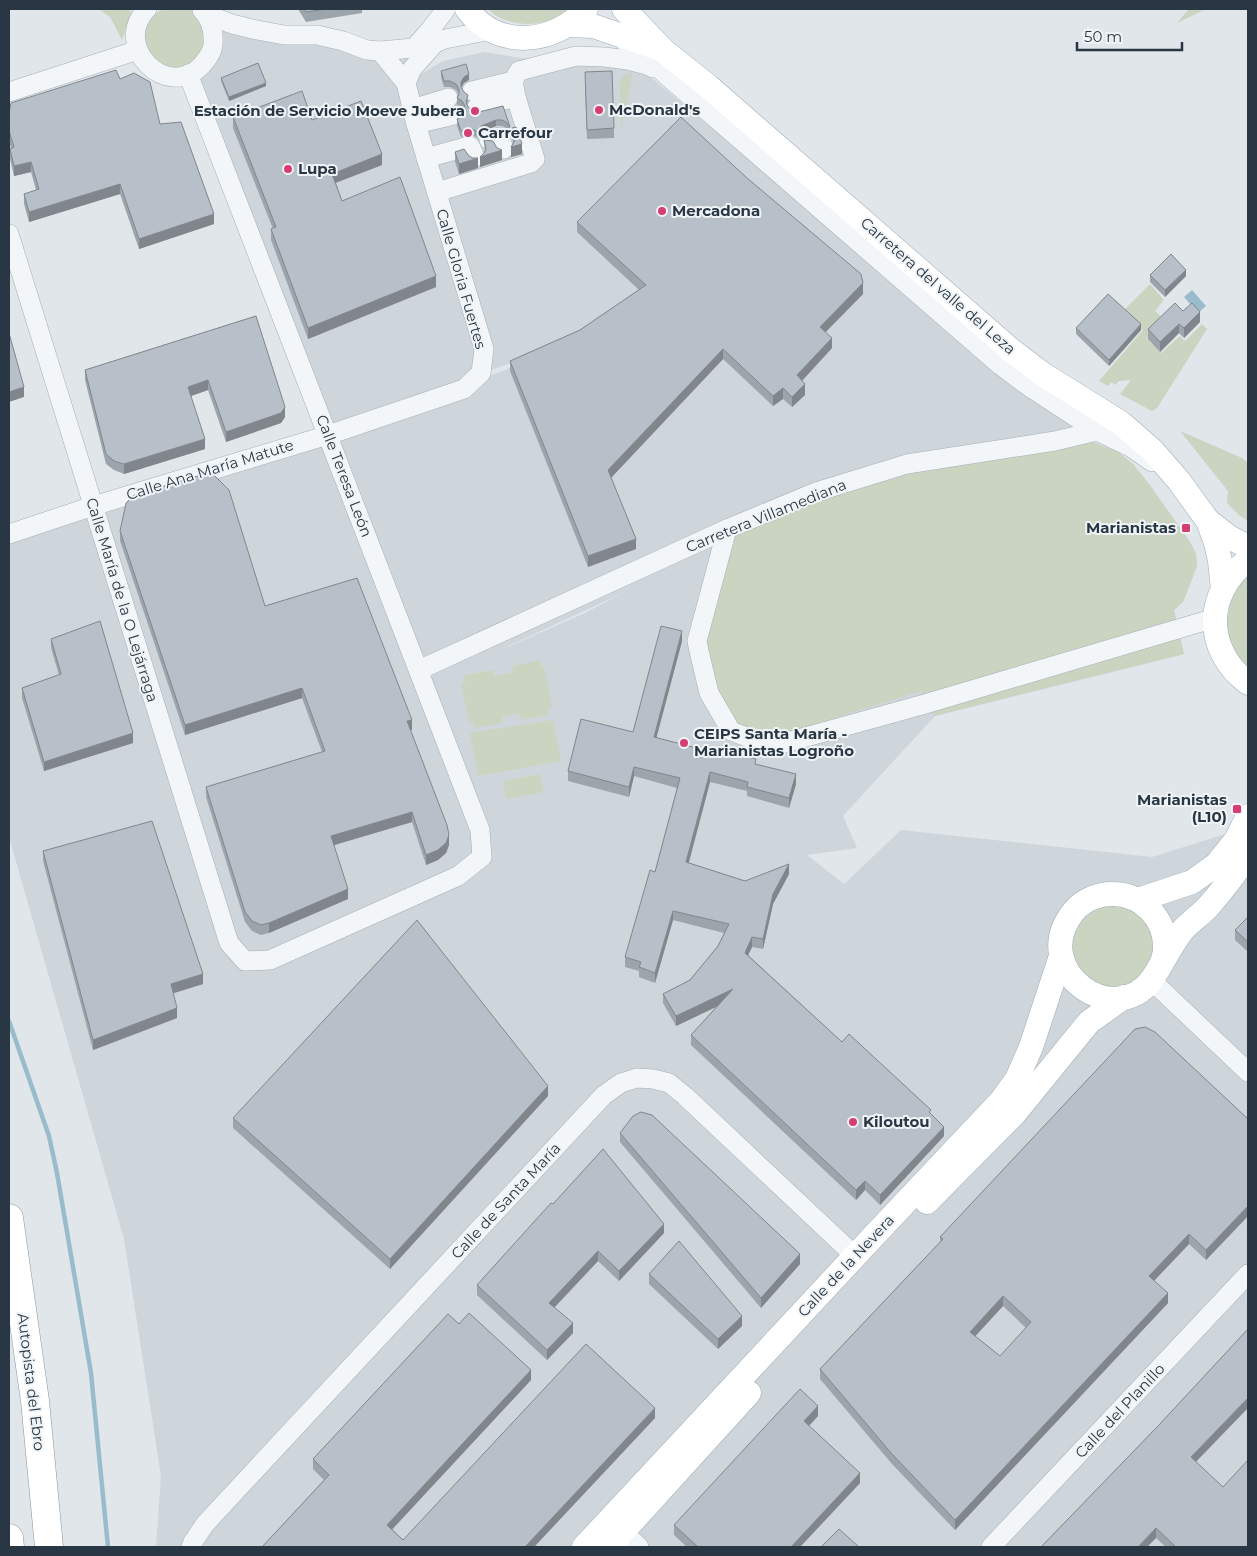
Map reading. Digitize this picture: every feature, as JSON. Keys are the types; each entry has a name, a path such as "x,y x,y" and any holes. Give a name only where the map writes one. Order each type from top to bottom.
{"highway":[{"name":"Autopista del Ebro","path":"9,1218 33,1392 49,1547"},
{"path":"9,1538 10,1547"}],"main road":[{"path":"467,9 492,30 520,38 549,35 569,25 586,9"},
{"name":"Carretera del valle del Leza","path":"624,9 664,51 708,86 1011,350 1044,375 1121,423 1153,451 1179,481 1208,521 1220,561 1223,589"},
{"name":"Carretera del valle del Leza","path":"569,25 592,26 664,51"},
{"name":"Carretera del valle del Leza","path":"1208,521 1229,537 1248,547"},
{"path":"1248,560 1240,566 1223,589 1217,603 1215,618 1215,631 1223,655 1234,670 1248,683"},
{"path":"1138,900 1192,882 1217,864 1236,840 1248,816"},
{"path":"1157,972 1165,949 1164,934 1159,921 1150,909 1138,900 1126,895 1113,893 1094,898 1076,908 1068,918 1060,943 1061,956 1071,978 1089,993 1100,997 1112,999 1124,997 1144,988 1157,972 1182,931 1207,907 1237,871 1248,854"},
{"name":"Calle de la Nevera","path":"584,1547 1001,1101 1017,1079 1031,1047 1061,956"},
{"name":"Calle de la Nevera","path":"624,1542 880,1250 1015,1113 1089,1022 1124,997"}],"street":[{"path":"147,9 143,13 136,32 138,50 152,70 176,77 188,74 198,68 207,60 212,49 214,36 212,24 203,11"},
{"path":"414,48 446,9"},
{"path":"203,11 232,24 284,34 317,35 343,41 367,50 380,51 414,48 445,39 492,30"},
{"path":"213,43 232,24"},
{"path":"606,30 646,56 1000,365 1096,432 1132,448 1179,481"},
{"path":"380,51 406,83 412,69 435,43"},
{"path":"9,92 138,50"},
{"path":"426,158 531,163 535,159 514,89 519,71 576,56 628,60 647,65 668,76"},
{"name":"Calle Teresa León","path":"188,74 480,830 482,857 464,872"},
{"name":"Calle Gloria Fuertes","path":"328,435 464,389 481,373 484,349 426,158 406,83"},
{"path":"475,99 514,89"},
{"path":"414,117 451,107"},
{"path":"437,192 491,160"},
{"name":"Calle María de la O Lejárraga","path":"9,234 229,943 246,961 270,960 464,872"},
{"name":"Carretera Villamediana","path":"419,670 727,529 816,492 907,464 1055,441 1096,432"},
{"name":"Calle Ana María Matute","path":"9,534 93,506 328,435"},
{"path":"727,529 697,641 710,693 731,731 762,743 777,745 1215,618"},
{"path":"1157,972 1248,1072"},
{"name":"Calle de Santa María","path":"191,1547 205,1524 604,1095 622,1083 637,1078 653,1078 669,1083 855,1256"},
{"name":"Calle del Planillo","path":"991,1547 1248,1274"}],"shaded area":[{"path":"212,24 414,48 406,83 443,61 484,52 520,58 641,69 763,171 958,341 1093,442 1118,452 1133,464 1149,484 1190,542 1196,554 1197,566 1183,602 1174,610 1184,654 935,716 843,816 857,848 807,855 844,884 901,830 1152,857 1248,827 1248,1547 156,1547 161,1476 124,1239 9,837 9,537 328,435 188,74","holes":["568,345 505,370 473,382 481,373","738,533 727,550 714,542","625,592 585,613 498,651"]}],"green space":[{"path":"99,9 130,9 131,13 122,40 110,17"},
{"path":"163,9 187,9 198,13 201,17 205,26 207,47 192,65 169,69 149,55 145,42 145,30 153,16"},
{"path":"488,9 568,9 560,16 550,20 528,24 506,20 496,16"},
{"path":"1189,9 1206,9 1177,23"},
{"path":"632,72 621,130 620,83 623,76"},
{"path":"1150,284 1164,300 1155,311 1165,320 1147,338 1161,353 1180,336 1185,341 1202,324 1207,329 1157,408 1152,411 1120,394 1131,380 1119,381 1115,385 1111,382 1108,386 1099,381 1143,330 1123,311"},
{"path":"1180,431 1242,458 1248,463 1248,521 1227,503 1228,491"},
{"path":"1093,442 1118,452 1133,464 1190,542 1196,554 1197,566 1183,602 1174,610 1184,654 935,716 921,691 776,736 763,735 738,725 718,701 706,645 707,616 731,540 749,525 896,476"},
{"path":"1248,576 1248,668 1232,646 1227,622 1232,598 1238,587"},
{"path":"540,660 541,666 544,666 552,708 548,709 549,715 520,720 519,713 502,717 503,723 474,728 473,722 469,722 461,683 465,682 464,675 493,670 495,676 513,672 512,666"},
{"path":"553,720 561,761 478,776 470,733"},
{"path":"540,774 544,792 506,799 503,781"},
{"path":"1117,906 1136,913 1146,922 1152,935 1155,954 1135,983 1112,989 1089,981 1075,962 1072,948 1074,935 1081,922 1091,913 1103,907"}],"water":[{"path":"1192,290 1206,306 1198,313 1184,297"}],"building":[{"path":"304,9 327,9 306,12"},
{"path":"258,63 266,83 229,97 221,78"},
{"path":"466,64 469,74 464,77 461,87 468,95 466,103 469,108 479,112 503,106 510,127 502,120 496,120 481,126 478,132 472,129 461,131 457,119 465,113 465,106 457,98 459,89 456,84 444,81 441,71"},
{"path":"116,70 120,79 134,73 150,82 160,124 181,122 214,214 139,239 120,184 29,212 24,194 39,189 31,162 14,166 10,149 14,147 9,131 11,103"},
{"name":"McDonald's","path":"612,71 614,128 587,130 585,72"},
{"path":"302,91 312,120 361,101 382,154 332,174 342,201 400,177 436,276 308,328 271,229 276,227 233,117"},
{"path":"681,117 747,178 861,274 863,283 820,327 832,338 797,375 805,384 792,397 783,388 773,396 723,349 608,470 636,539 588,556 510,361 580,330 646,285 577,222"},
{"path":"516,127 522,144 511,147 515,140 512,128"},
{"path":"484,140 493,141 497,148 502,150 480,157 486,149"},
{"path":"464,149 469,156 478,158 459,164 455,152"},
{"path":"1171,254 1186,270 1165,290 1150,275"},
{"path":"1108,294 1141,324 1109,360 1076,328"},
{"path":"1175,303 1183,311 1192,303 1200,312 1184,328 1179,324 1160,342 1148,329"},
{"path":"256,316 285,407 281,413 226,432 208,380 188,387 205,439 124,464 114,461 106,454 85,370"},
{"path":"9,333 24,387 9,392"},
{"path":"211,472 229,490 265,606 357,578 412,720 407,721 447,825 449,835 446,843 438,850 426,855 412,812 331,836 348,889 261,925 252,921 245,912 206,787 325,751 302,688 185,725 120,531 126,503 134,495"},
{"path":"100,621 133,733 44,762 22,688 61,674 51,639"},
{"path":"661,626 682,631 654,737 708,751 709,747 756,759 755,764 796,774 789,798 747,787 748,782 710,772 686,862 745,881 789,864 773,894 763,939 752,937 745,953 842,1042 849,1034 931,1110 929,1112 944,1127 880,1195 865,1181 856,1190 691,1035 733,989 676,1016 663,994 690,980 718,946 729,924 673,911 655,973 639,967 641,962 625,957 650,870 655,872 680,778 634,767 629,787 568,771 581,719 633,732"},
{"path":"152,821 203,974 171,984 177,1008 93,1040 43,851"},
{"path":"1248,917 1248,942 1235,930"},
{"path":"417,920 548,1086 390,1259 233,1118"},
{"path":"1145,1027 1155,1032 1248,1119 1248,1206 1206,1250 1189,1234 1149,1276 1168,1293 955,1520 892,1454 820,1369 943,1239 940,1237 1135,1029","holes":["1003,1296 1031,1322 1000,1356 970,1332"]},
{"path":"641,1112 652,1115 800,1254 761,1298 620,1133 633,1116"},
{"path":"603,1149 664,1224 619,1271 598,1251 549,1303 573,1323 547,1350 477,1285"},
{"path":"679,1241 742,1316 718,1339 649,1274"},
{"path":"469,1313 531,1370 387,1525 403,1540 586,1344 655,1408 525,1547 262,1547 329,1475 313,1459 448,1314 459,1324"},
{"path":"1248,1329 1248,1398 1191,1457 1223,1487 1248,1460 1248,1547 1176,1547 1156,1528 1138,1547 1041,1547 1158,1426"},
{"path":"800,1389 818,1406 804,1421 860,1473 791,1547 698,1547 674,1525"},
{"path":"839,1529 859,1547 821,1547"}],"waterway":[{"path":"9,1021 49,1136 57,1173 91,1373 108,1547"}],"tunnel":[{"path":"451,107 475,100"}],"place":[{"name":"McDonald's","path":"599,110"},
{"name":"Estación de Servicio Moeve Jubera","path":"475,111"},
{"name":"Carrefour","path":"468,133"},
{"name":"Lupa","path":"288,169"},
{"name":"Mercadona","path":"662,211"},
{"name":"Marianistas","path":"1186,528"},
{"name":"CEIPS Santa María - Marianistas Logroño","path":"684,743"},
{"name":"Marianistas (L10)","path":"1237,809"},
{"name":"Kiloutou","path":"853,1122"}]}
